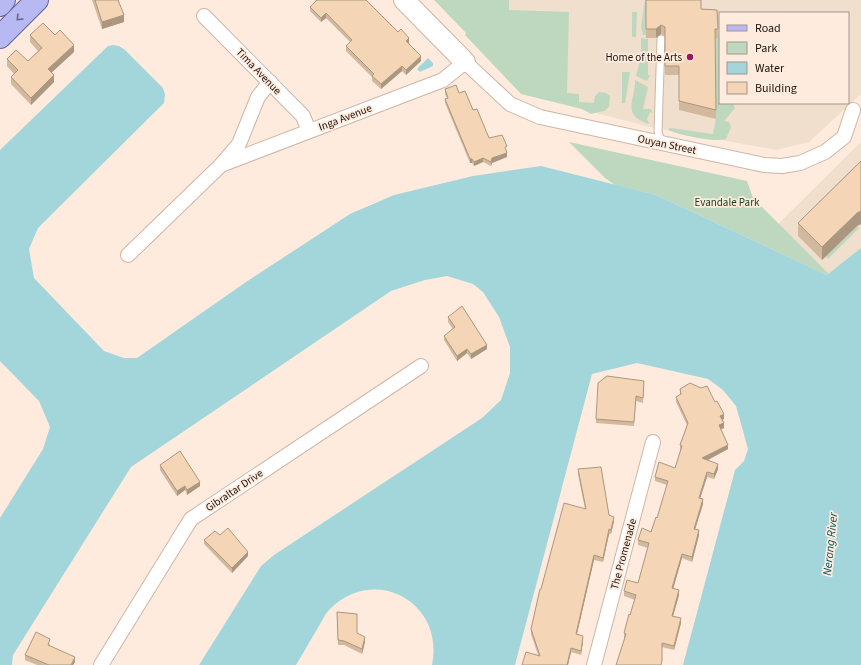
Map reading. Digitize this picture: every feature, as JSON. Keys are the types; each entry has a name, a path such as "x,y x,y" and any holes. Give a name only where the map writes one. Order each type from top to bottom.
{"main road":[{"path":"0,5 4,0"},
{"path":"0,37 37,0"}],"street":[{"path":"404,0 465,62"},
{"name":"Tima Avenue","path":"204,16 303,116 309,131"},
{"name":"Inga Avenue","path":"221,165 443,80 465,62"},
{"name":"Ouyan Street","path":"465,62 510,104 540,117 764,165 782,166 800,163 830,148 844,137 857,109"},
{"name":"Inga Avenue","path":"128,255 221,165 239,144 258,97 270,82"},
{"name":"Gibraltar Drive","path":"101,665 190,519 421,366"},
{"name":"The Promenade","path":"594,665 652,442"}],"lane":[{"path":"661,38 658,132 661,143"}],"shaded area":[{"path":"509,0 861,0 861,94 809,142 777,150 645,126 566,105 509,10"},
{"path":"861,142 861,248 829,274 778,224"}],"green space":[{"path":"434,0 509,0 509,10 569,12 567,93 579,94 579,102 594,103 595,96 599,92 606,93 610,96 609,107 604,111 591,114 582,109 521,94"},
{"path":"645,0 646,35 643,35 641,27"},
{"path":"632,12 637,12 636,37 632,37"},
{"path":"719,30 719,104 733,104 735,108 724,121 729,122 731,127 726,139 714,140 697,138 668,130 670,128 713,134 716,119 715,38 718,38"},
{"path":"641,38 648,39 648,75 650,75 647,81 636,76 641,57"},
{"path":"622,72 630,72 625,103 622,103"},
{"path":"635,80 648,87 643,109 651,109 653,113 650,112 647,119 649,124 640,120 632,111"},
{"name":"Evandale Park","path":"569,142 747,181 753,198 829,274 827,275 656,195 615,185 605,178"},
{"path":"857,226 859,228 828,259 826,256"}],"water":[{"name":"Nerang River","path":"108,46 119,46 125,50 163,88 165,94 164,103 38,228 29,249 34,278 104,351 124,358 137,358 246,282 350,214 394,195 473,176 541,166 656,195 827,275 861,248 861,665 683,665 735,470 744,461 748,449 736,406 723,390 708,379 637,363 592,374 515,665 432,665 433,642 428,623 417,607 402,596 384,590 365,590 347,597 329,610 296,665 199,665 261,566 274,555 482,418 501,400 510,373 510,347 499,317 483,292 473,284 447,276 425,280 391,291 131,467 13,655 12,665 0,665 0,518 43,449 50,427 39,401 0,361 0,150"},
{"path":"428,58 433,63 433,66 420,72 417,69"}],"building":[{"path":"95,0 118,0 124,15 102,22"},
{"path":"317,0 366,0 398,32 401,29 409,38 406,41 421,56 406,70 402,66 381,84 372,76 374,74 346,46 352,40 326,13 321,18 310,7"},
{"name":"Home of the Arts","path":"646,0 701,0 701,9 717,10 718,29 715,29 716,110 679,101 679,66 665,66 665,27 661,25 656,29 646,29"},
{"path":"43,23 55,35 60,30 74,45 48,69 54,75 31,98 11,77 18,70 7,59 16,50 28,61 42,48 30,35"},
{"path":"456,85 459,93 465,91 473,110 477,109 489,138 502,135 507,146 505,147 507,153 492,158 491,162 483,158 474,162 470,159 445,99 448,98 445,89"},
{"path":"861,161 861,211 857,213 822,247 798,223"},
{"path":"462,306 487,345 471,354 467,349 457,356 444,336 455,327 448,317"},
{"path":"607,376 644,381 643,398 636,396 634,422 596,419 598,383"},
{"path":"690,383 701,388 707,386 715,402 717,401 724,414 720,416 724,423 719,425 728,445 702,458 718,464 714,474 707,472 699,498 703,499 694,529 699,530 692,557 682,554 672,588 679,590 672,616 681,618 674,646 662,643 661,665 616,665 626,634 624,633 629,614 630,615 636,595 624,591 627,580 638,583 649,543 638,540 642,528 651,532 656,517 657,518 668,481 655,477 659,462 675,468 682,446 680,445 688,423 676,397 681,394 680,389"},
{"path":"180,451 200,482 187,490 185,486 177,491 160,465"},
{"path":"601,467 609,515 614,517 611,530 609,529 603,558 594,555 576,634 583,636 581,651 571,648 567,665 522,665 526,652 540,656 531,629 540,589 564,503 586,509 578,469"},
{"path":"228,528 248,552 232,568 204,540 215,531 220,535"},
{"path":"337,612 357,614 357,633 365,637 362,649 338,640"},
{"path":"36,632 50,639 48,645 75,657 71,665 49,665 25,655"}],"place":[{"name":"Home of the Arts","path":"690,57"}]}
